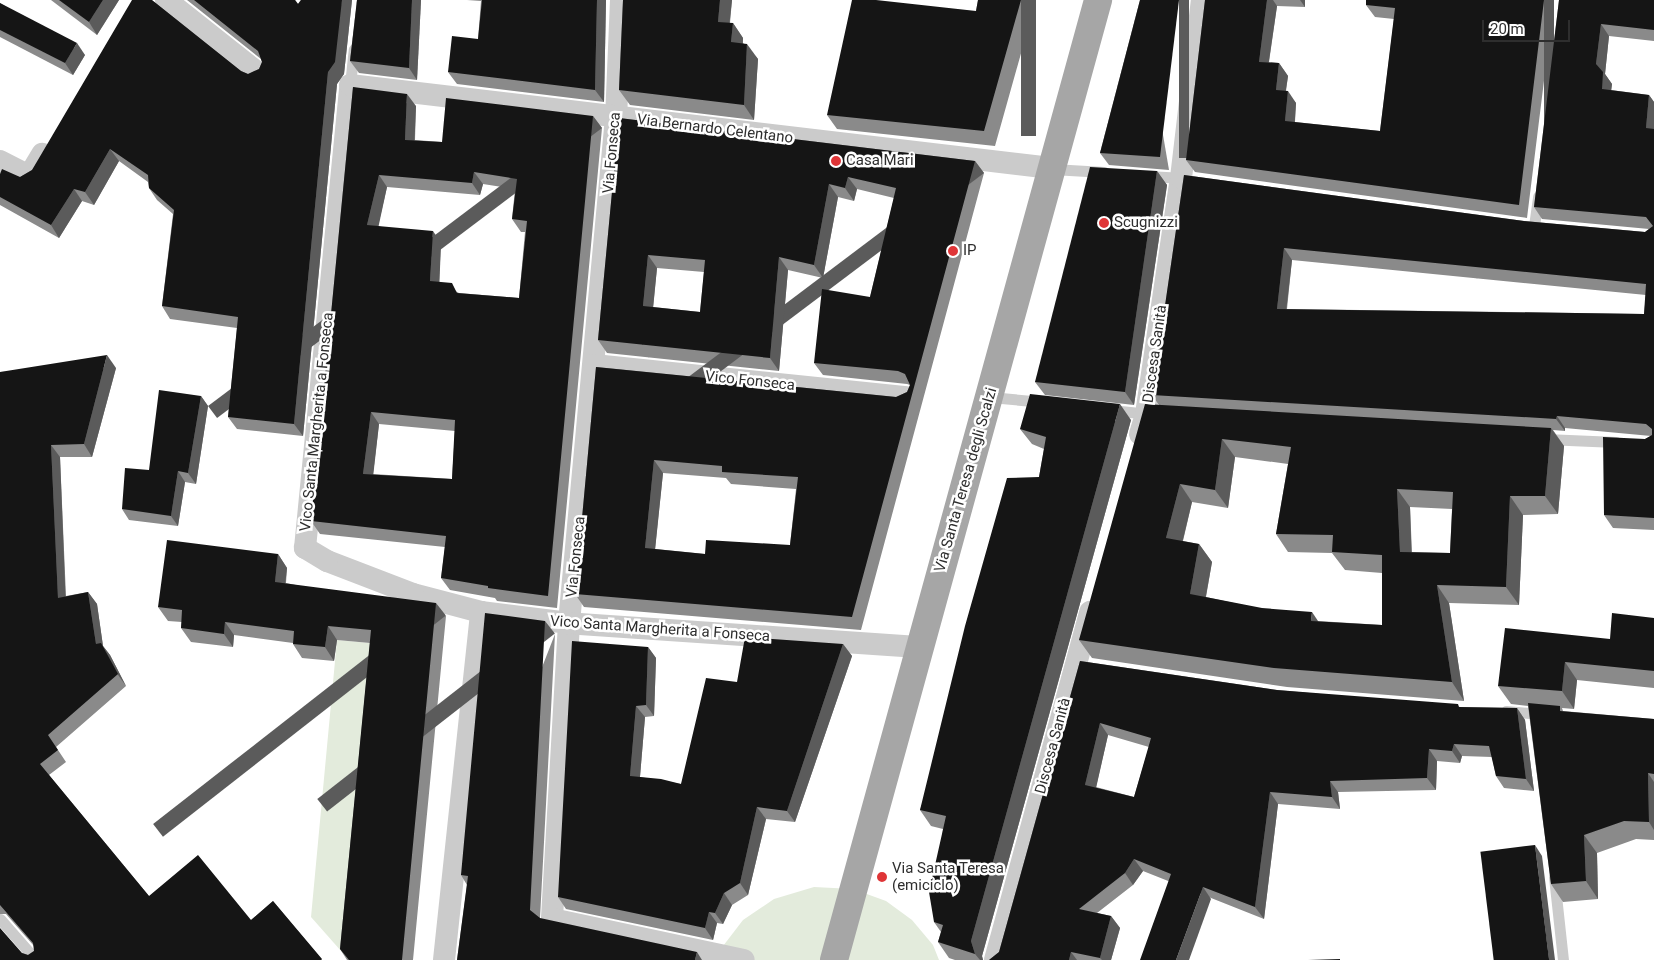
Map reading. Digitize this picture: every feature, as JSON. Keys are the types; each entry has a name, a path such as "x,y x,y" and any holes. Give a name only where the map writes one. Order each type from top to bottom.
{"main road":[{"name":"Via Santa Teresa degli Scalzi","path":"834,960 918,647 990,397 1098,0"}],"street":[{"path":"166,0 258,73"},
{"name":"Via Fonseca","path":"621,0 616,117 569,623 552,919 744,960"},
{"name":"Discesa Sanità","path":"1135,452 1155,415 1191,179 1202,0"},
{"name":"Via Bernardo Celentano","path":"350,85 1051,168"},
{"name":"Vico Santa Margherita a Fonseca","path":"350,85 305,548 327,561 413,594 481,612 569,623 918,647"},
{"path":"0,161 29,176 54,134"},
{"name":"Vico Fonseca","path":"594,365 906,397"},
{"name":"Discesa Sanità","path":"995,960 1080,664 1095,594"},
{"path":"444,960 481,612"}],"lane":[{"name":"Vico Santa Margherita a Fonseca","path":"350,85 355,38"},
{"path":"1051,168 1112,173"},
{"path":"1132,174 1191,179"},
{"path":"1534,226 1539,187"},
{"path":"990,397 1054,403"},
{"path":"1100,409 1155,415"},
{"path":"1530,438 1626,443"},
{"path":"1493,710 1560,716"},
{"path":"1532,713 1534,728"},
{"path":"1552,867 1563,960"},
{"path":"0,919 36,960"}],"green space":[{"path":"337,640 380,644 349,960 311,917"},
{"path":"814,887 853,889 886,901 912,920 933,945 939,960 717,960 720,950 743,920 774,899"}],"building":[{"path":"59,0 103,0 89,22"},
{"path":"132,0 152,0 241,71 248,74 259,69 262,62 258,51 194,0 295,0 298,4 301,0 342,0 335,62 328,72 294,424 228,417 238,317 162,306 174,210 149,188 148,175 110,149 85,192 74,189 51,225 0,197 0,174 2,169 20,177 32,170"},
{"path":"357,0 412,0 409,68 350,61"},
{"path":"482,0 597,0 595,90 448,72 452,36 478,39"},
{"path":"623,0 720,0 718,22 733,23 731,42 747,44 744,105 619,90"},
{"path":"852,0 876,0 976,11 978,0 1021,0 984,131 827,115"},
{"path":"1140,0 1179,0 1160,157 1100,153"},
{"path":"1205,0 1267,0 1259,62 1279,63 1276,90 1288,91 1285,121 1380,131 1395,8 1366,5 1366,0 1544,0 1519,205 1186,160"},
{"path":"1559,0 1654,0 1654,30 1601,24 1596,64 1603,72 1602,89 1649,95 1646,128 1654,129 1654,518 1604,515 1603,437 1645,439 1652,435 1652,429 1646,424 1557,416 1556,419 1152,395 1184,175 1524,221 1645,232 1653,226 1646,217 1534,207","holes":["1284,248 1646,284 1644,314 1277,309"]},
{"path":"0,3 77,43 65,63 0,30"},
{"path":"353,87 407,94 405,140 442,142 446,98 593,116 548,596 488,588 488,586 441,578 446,536 311,521","holes":["474,172 517,179 512,219 527,221 519,298 457,293 452,283 430,281 433,231 367,225 379,175 472,183","371,412 455,420 452,479 363,474"]},
{"path":"619,118 975,161 852,617 575,594 596,367 896,397 907,392 910,385 905,374 898,371 814,363 822,289 870,297 896,188 848,177 845,188 829,184 814,265 779,257 770,358 598,340","holes":["648,255 705,260 700,312 643,306","654,460 722,466 722,472 798,477 790,545 706,540 705,554 645,548"]},
{"path":"1090,167 1157,171 1125,392 1035,382"},
{"path":"107,355 84,444 51,445 58,598 88,592 96,644 101,643 118,674 48,735 58,750 40,764 149,896 198,855 251,920 273,901 321,960 0,960 0,928 22,953 28,955 34,951 33,943 0,905 0,372"},
{"path":"159,390 201,396 188,473 178,471 171,516 122,509 125,468 149,470"},
{"path":"1030,394 1120,404 971,941 975,954 938,942 943,925 934,922 929,892 946,816 920,810 965,626 1007,478 1039,477 1046,437 1020,429"},
{"path":"1145,404 1551,428 1545,496 1510,496 1506,587 1437,585 1452,682 1274,668 1079,640","holes":["1222,439 1291,447 1276,534 1333,535 1332,552 1382,555 1382,625 1311,621 1312,612 1262,608 1190,594 1199,544 1166,538 1180,484 1215,490","1397,489 1453,492 1450,553 1400,552"]},
{"path":"167,540 278,554 275,582 436,603 402,960 349,960 340,949 371,630 328,626 325,647 293,644 294,631 225,622 224,634 181,628 182,610 158,607"},
{"path":"485,613 545,621 530,910 540,918 697,952 695,960 457,960 468,876 461,875"},
{"path":"1612,613 1654,618 1654,671 1565,662 1562,691 1498,686 1505,628 1610,639"},
{"path":"745,637 843,644 787,811 757,807 740,883 724,893 715,913 709,912 705,928 558,897 572,641 648,647 646,705 636,706 630,776 661,779 681,784 706,678 737,682"},
{"path":"1080,661 1277,690 1458,704 1459,707 1517,708 1526,779 1496,776 1489,746 1454,744 1452,751 1429,749 1427,778 1330,781 1332,797 1270,792 1255,907 1203,887 1176,960 1140,960 1171,874 1134,859 1125,873 1079,909 1111,916 1100,958 1071,952 1069,960 989,960 999,952","holes":["1100,723 1151,738 1134,797 1085,785"]},
{"path":"1528,703 1560,706 1560,711 1654,719 1654,774 1648,773 1649,822 1624,821 1584,835 1586,881 1551,884"},
{"path":"1535,845 1549,960 1494,960 1480,852"},
{"path":"1340,959 1340,960 1308,960"}],"place":[{"name":"Casa Mari","path":"836,161"},
{"name":"Scugnizzi","path":"1104,223"},
{"name":"IP","path":"953,251"},
{"name":"Via Santa Teresa (emiciclo)","path":"882,877"}]}
